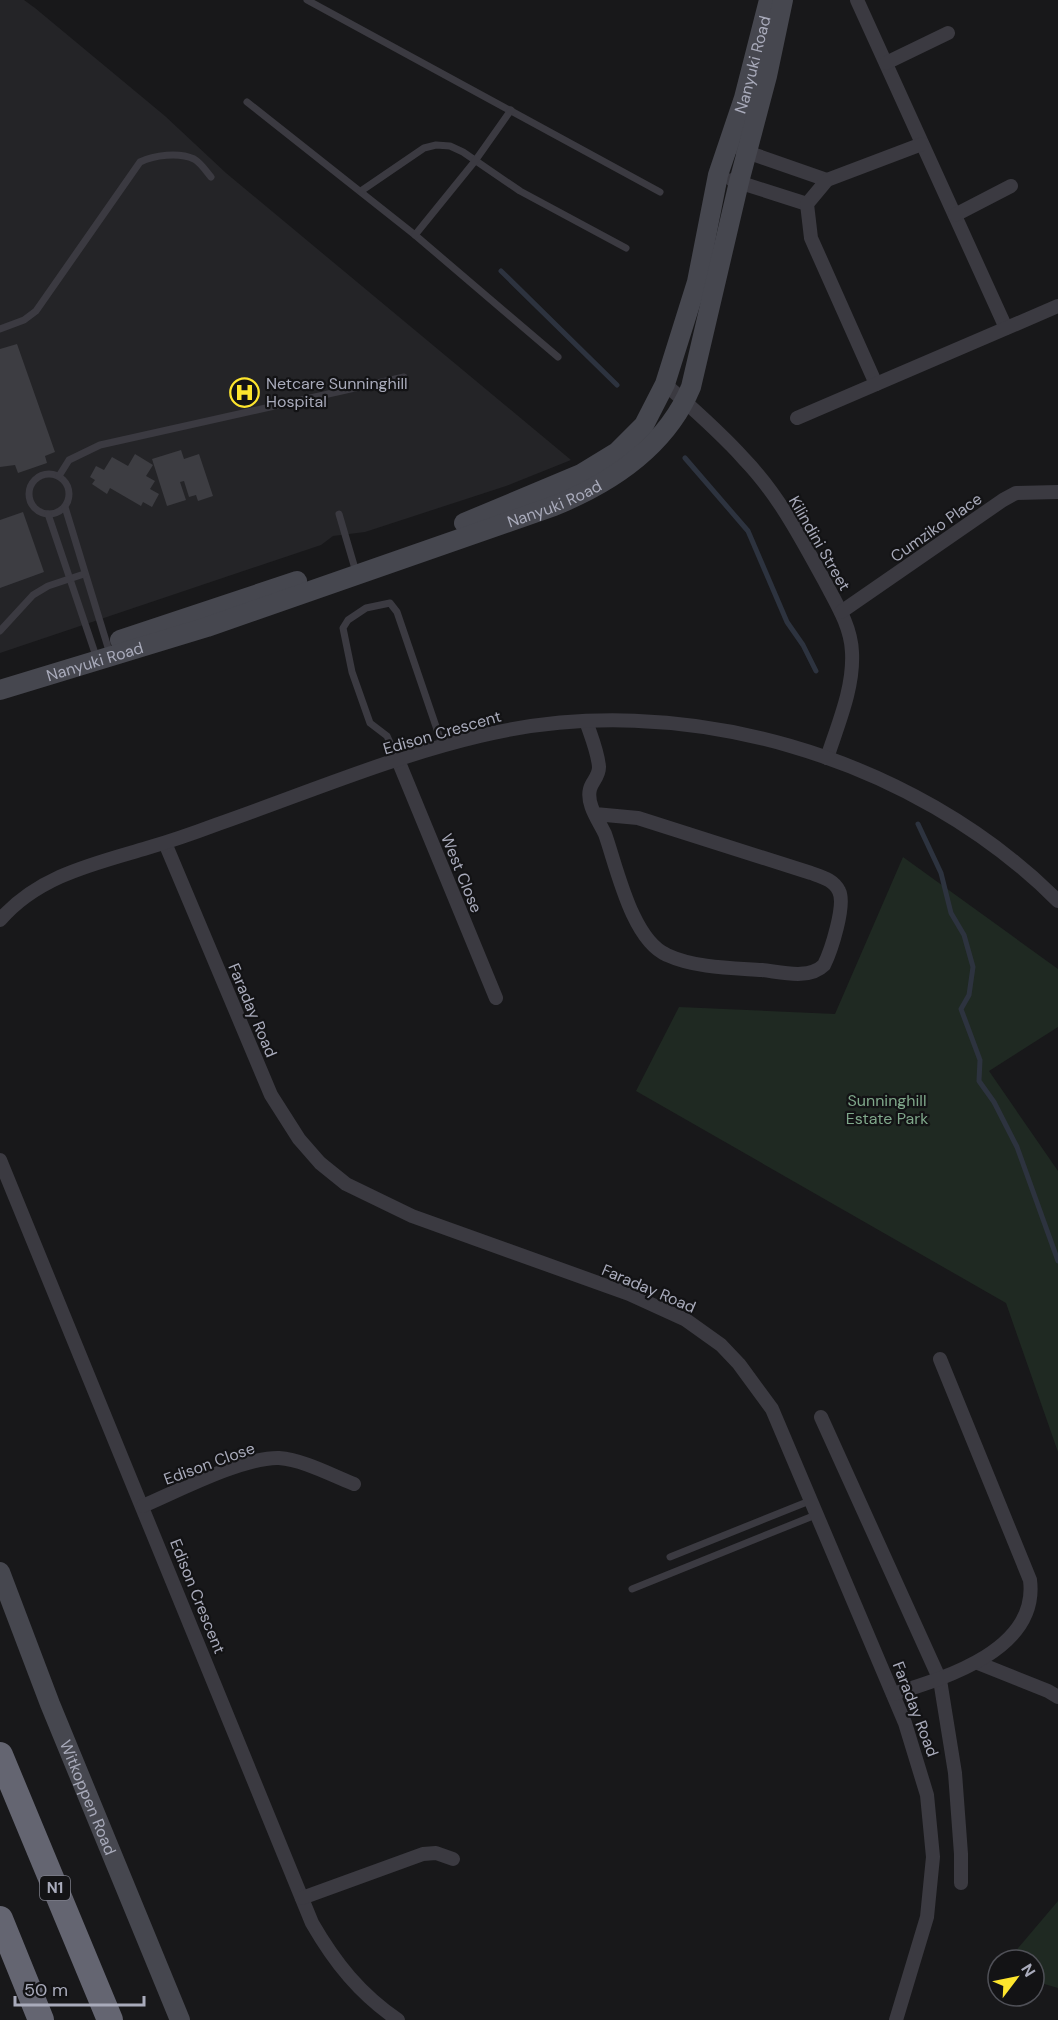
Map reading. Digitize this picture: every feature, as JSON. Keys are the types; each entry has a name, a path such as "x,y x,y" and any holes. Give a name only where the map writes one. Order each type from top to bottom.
{"highway":[{"name":"N1","path":"0,1755 110,2020"},
{"path":"0,1918 40,2020"}],"main road":[{"name":"Nanyuki Road","path":"354,567 518,502 604,461 644,425 665,384 697,282 718,175 744,98 769,0"},
{"name":"Nanyuki Road","path":"0,690 354,567 554,506 590,490 635,462 685,402 702,350 739,182 748,153 783,0"},
{"name":"Nanyuki Road","path":"0,676 102,653"},
{"name":"Witkoppen Road","path":"0,1572 50,1704 180,2020"}],"street":[{"path":"857,0 1006,328"},
{"path":"886,63 948,33"},
{"path":"876,384 813,244 807,204 827,180 922,144"},
{"path":"727,145 827,180"},
{"path":"718,175 807,204"},
{"path":"955,215 1011,186"},
{"path":"797,418 1058,306"},
{"name":"Kilindini Street","path":"665,384 745,459 768,488 788,517 841,612 852,649 852,667 848,691 827,758"},
{"name":"Cumziko Place","path":"841,612 1009,497 1028,492 1058,492"},
{"path":"586,721 598,756 599,770 589,791 595,814 605,834 635,920 654,947 665,955 682,960 734,968 809,974 824,965 841,907 840,891 834,884 812,873 638,818 595,814"},
{"name":"Edison Crescent","path":"0,920 26,895 51,880 165,843 398,760 480,735 544,724 586,721 690,725 741,734 827,758 879,776 936,806 1012,860 1058,901"},
{"name":"West Close","path":"398,760 496,998"},
{"name":"Faraday Road","path":"165,843 271,1095 284,1119 320,1163 346,1184 375,1200 629,1294 686,1320 706,1333 739,1364 772,1409 893,1694 922,1771 933,1857 927,1917 896,2020"},
{"name":"Edison Crescent","path":"0,1160 302,1898 326,1947 346,1975 363,1994 398,2020"},
{"path":"893,1694 939,1680 978,1663 1004,1641 1022,1621 1030,1608 1032,1596 1030,1580 940,1359"},
{"path":"821,1417 939,1680 955,1773 961,1842 961,1883"},
{"name":"Edison Close","path":"143,1506 220,1474 259,1461 279,1458 297,1462 354,1484"},
{"path":"978,1663 1048,1690 1058,1697"},
{"path":"302,1898 423,1854 436,1853 453,1859"}],"lane":[{"path":"307,0 660,192"},
{"path":"247,102 415,235 558,357"},
{"path":"415,235 475,161 511,110"},
{"path":"361,191 424,148 436,145 450,146 519,191 627,248"},
{"path":"0,329 24,320 36,311 140,162 162,156 184,157 199,163 211,177"},
{"path":"58,476 69,460 100,445 404,377"},
{"path":"65,507 48,514 38,511 32,504 30,489 39,477 49,474 58,476 69,490 69,498 65,507 84,574 102,653"},
{"path":"48,514 102,653"},
{"path":"339,514 354,567"},
{"path":"0,631 33,595 84,574"},
{"path":"398,760 387,736 370,723 345,642 343,628 348,620 366,608 390,603 397,612 443,747"},
{"path":"670,1557 812,1500"},
{"path":"632,1589 818,1514"}],"shaded area":[{"name":"Netcare Sunninghill Hospital","path":"0,0 24,0 35,8 165,116 226,173 571,460 506,486 365,532 333,536 321,545 0,653"}],"green space":[{"name":"Sunninghill Estate Park","path":"903,857 1058,969 1058,1027 989,1071 1058,1171 1058,1452 1006,1303 636,1091 679,1007 835,1014"},
{"path":"1058,1901 1058,1988 1046,1984 1046,1948 1018,1948"}],"building":[{"path":"17,344 55,452 45,456 47,463 18,473 15,465 0,467 0,349"},
{"path":"181,450 184,459 199,454 213,496 198,501 196,495 189,497 184,481 180,482 186,500 167,506 152,459"},
{"path":"135,454 153,465 146,476 155,481 150,489 159,494 152,507 143,502 141,506 110,488 107,494 92,484 95,480 90,477 96,466 104,470 112,457 128,466"},
{"path":"23,512 44,572 0,588 0,520"}],"waterway":[{"path":"501,271 617,385"},
{"path":"685,458 748,531 787,622 803,645 816,671"},
{"path":"918,824 941,873 951,913 964,935 973,967 969,995 961,1009 980,1060 979,1081 994,1102 1017,1147 1058,1261"}],"place":[{"name":"Netcare Sunninghill Hospital","path":"245,392"}]}
